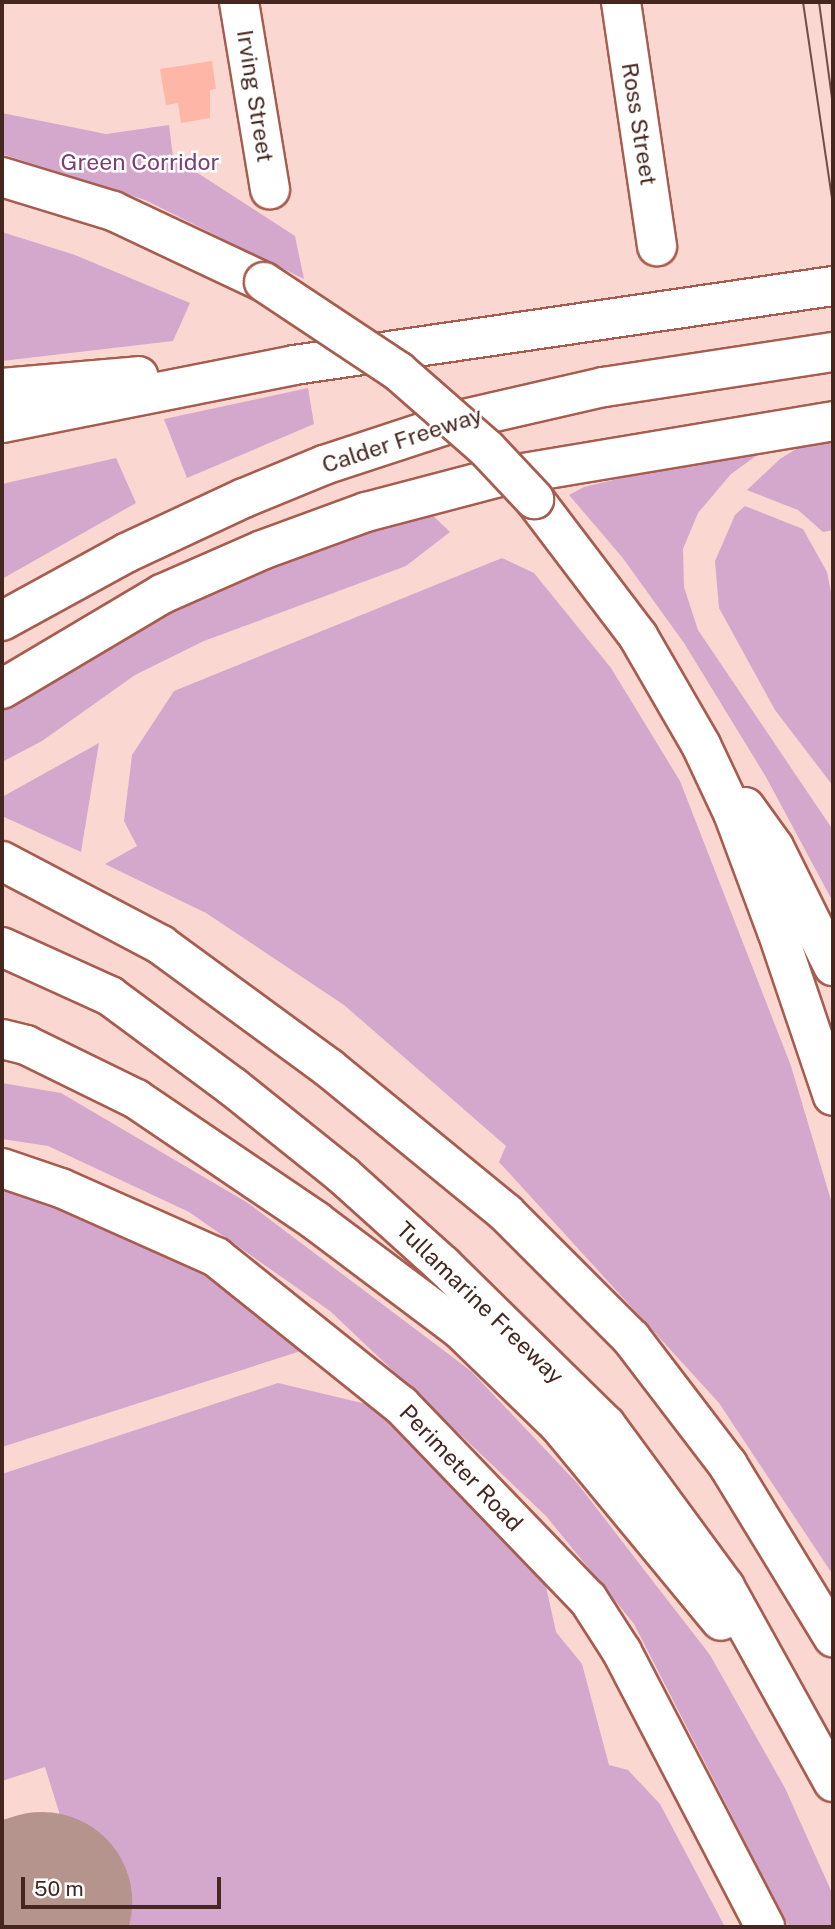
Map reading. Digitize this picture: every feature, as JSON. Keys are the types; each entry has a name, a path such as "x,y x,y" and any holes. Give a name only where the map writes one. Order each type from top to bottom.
{"main road":[{"name":"Irving Street","path":"239,2 270,189"},
{"name":"Ross Street","path":"621,2 657,246"},
{"path":"2,177 113,211 264,282 398,371 487,449 534,499 638,636 701,745 733,813 778,931 833,1096"},
{"path":"2,423 294,365 833,286"},
{"name":"Calder Freeway","path":"2,621 126,553 244,498 324,465 464,419 604,387 833,352"},
{"path":"2,388 294,365"},
{"path":"2,689 162,594 262,550 366,512 499,477 833,421"},
{"path":"701,745 774,847 833,966"},
{"path":"2,861 43,880 161,945 329,1068 506,1213 631,1338 727,1465 833,1637"},
{"name":"Tullamarine Freeway","path":"2,947 110,996 233,1087 343,1175 492,1312 606,1425 668,1505 725,1587 814,1743 833,1782"},
{"path":"2,1039 26,1045 136,1099 316,1221 460,1329 568,1434 749,1654 814,1743"},
{"name":"Perimeter Road","path":"2,1168 61,1188 216,1257 401,1405 588,1599 622,1652 765,1927"}],"green space":[{"name":"Green Corridor","path":"2,113 106,134 169,125 173,157 295,236 304,279 145,200 2,154"},
{"path":"2,232 75,255 190,303 173,341 2,361"},
{"path":"308,388 314,424 187,478 164,419"},
{"path":"833,435 833,530 823,532 798,510 747,490 780,459 809,441"},
{"path":"778,440 731,474 698,513 683,549 684,587 698,630 833,830 833,902 766,777 684,643 622,557 569,495 584,487"},
{"path":"116,458 136,503 2,579 2,484"},
{"path":"423,506 450,532 406,566 204,641 135,675 42,741 2,762 2,705 119,627"},
{"path":"745,506 803,529 827,572 833,602 833,786 775,710 719,608 715,561 735,515"},
{"path":"502,558 534,573 611,668 680,781 791,1066 833,1207 833,1575 719,1403 499,1162 506,1146 344,1005 206,913 105,864 137,846 124,821 132,755 174,691"},
{"path":"99,743 81,852 2,816 2,797"},
{"path":"2,1083 61,1093 248,1203 471,1371 577,1483 710,1655 785,1788 833,1895 833,1927 789,1927 634,1624 546,1516 330,1311 189,1212 48,1146 2,1139"},
{"path":"2,1191 55,1203 192,1267 307,1349 2,1447"},
{"path":"278,1383 379,1407 545,1582 556,1632 582,1664 609,1765 628,1770 660,1804 725,1927 95,1927 45,1767 2,1781 2,1474"}],"building":[{"path":"212,61 216,89 210,90 210,118 181,123 178,103 166,105 160,69"}],"runway":[{"path":"2,1914 42,1902"}],"tram line":[{"path":"803,2 833,206"},
{"path":"819,2 833,105"}]}
